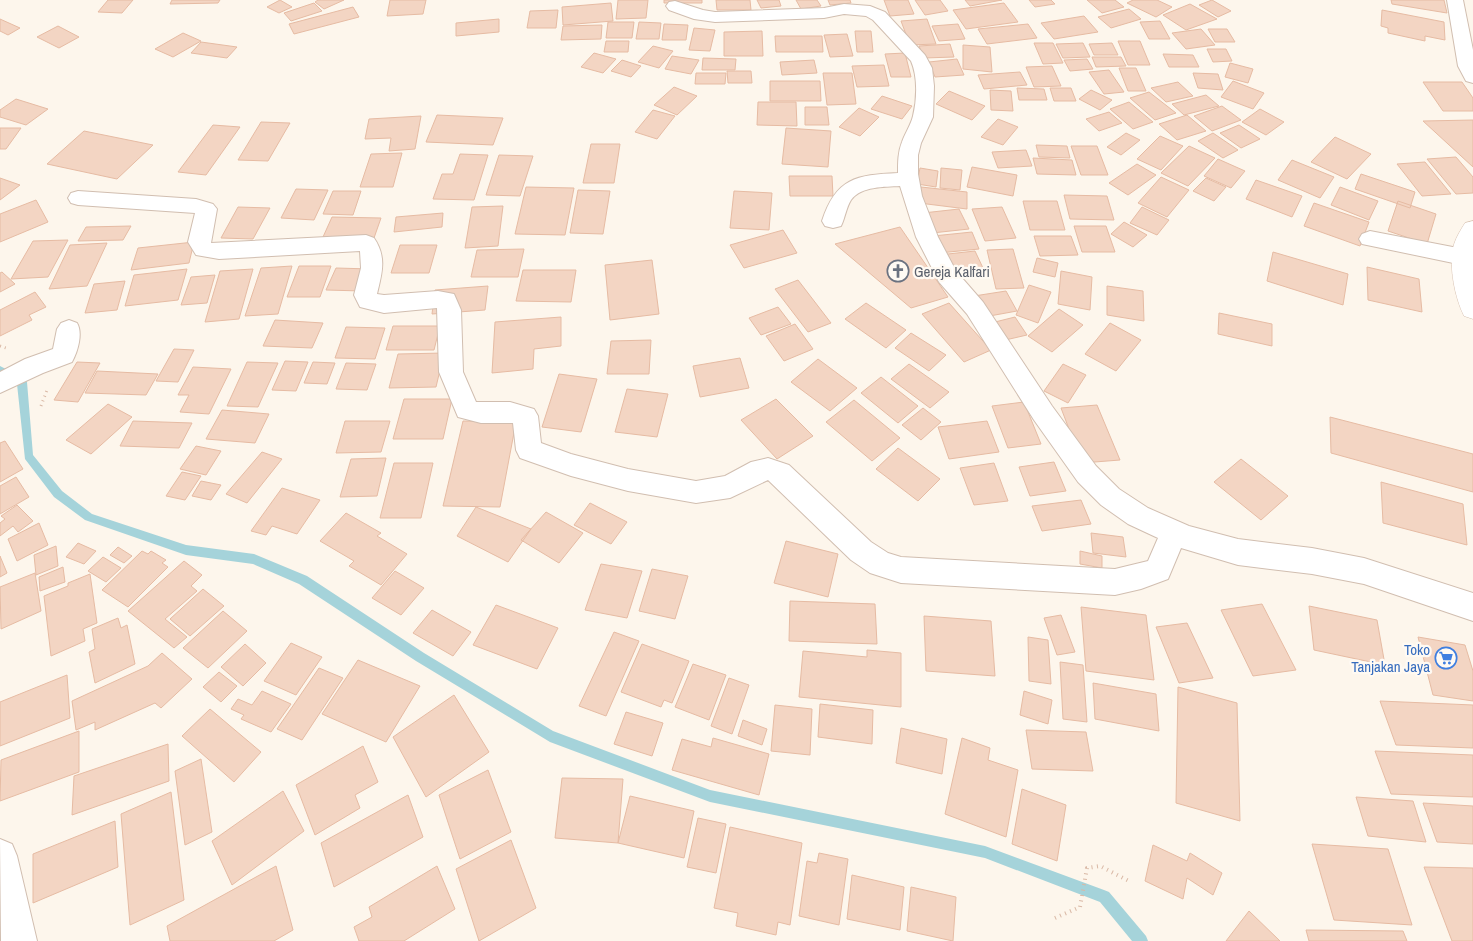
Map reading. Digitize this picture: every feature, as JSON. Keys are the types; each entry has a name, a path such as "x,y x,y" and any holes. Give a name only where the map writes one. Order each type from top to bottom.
{"street":[{"path":"1455,0 1467,66 1473,77"},
{"path":"675,6 700,15 757,17 824,13 863,5 879,16 919,59 923,68 925,99 923,117 911,143 908,155 909,179 912,196 928,237 947,276 975,308 1043,413 1087,474 1110,496 1138,516 1174,532 1238,552 1312,561 1364,571 1473,607"},
{"path":"833,221 838,206 848,192 858,186 876,182 909,179"},
{"path":"78,198 181,205 206,209 199,242 204,250 219,251 366,243 371,248 373,260 365,295 368,301 384,304 438,299 446,300 451,372 467,410 474,413 515,411 525,416 529,450 628,480 696,492 730,487 760,470 768,469 780,473 861,552 880,564 901,570 1115,582 1158,570 1174,532"},
{"path":"1473,229 1466,241 1463,257 1473,310"},
{"path":"1370,239 1463,257"},
{"path":"0,383 34,366 64,355 69,329"},
{"path":"0,856 19,941"}],"path":[{"path":"1055,918 1080,907 1087,868 1100,866 1131,882"}],"building":[{"path":"108,0 133,0 122,13 98,12"},
{"path":"172,0 220,0 218,3 170,4"},
{"path":"280,0 292,7 279,13 267,7"},
{"path":"318,0 344,0 324,9 315,2"},
{"path":"390,0 426,0 423,14 387,16"},
{"path":"618,0 648,0 646,18 616,19"},
{"path":"664,0 702,0 702,3 664,3"},
{"path":"716,0 750,0 751,10 717,10"},
{"path":"757,0 779,0 781,6 761,8"},
{"path":"796,0 817,0 821,6 801,9"},
{"path":"828,0 850,0 851,3 830,5"},
{"path":"884,0 908,0 914,14 890,16"},
{"path":"915,0 940,0 948,11 925,15"},
{"path":"965,0 1002,0 970,6"},
{"path":"1029,0 1051,0 1055,4 1035,7"},
{"path":"1087,0 1115,0 1124,7 1102,13"},
{"path":"1133,0 1157,0 1172,7 1156,17 1127,3"},
{"path":"1212,0 1231,11 1218,17 1199,5"},
{"path":"1391,0 1444,0 1447,13 1392,4"},
{"path":"314,3 322,11 291,21 284,13"},
{"path":"611,3 613,21 563,25 562,7"},
{"path":"1004,3 1018,22 966,29 953,10"},
{"path":"1190,4 1217,19 1186,30 1163,15"},
{"path":"353,7 359,17 294,34 289,24"},
{"path":"1129,9 1141,19 1111,28 1098,17"},
{"path":"558,10 556,28 527,28 530,11"},
{"path":"1382,10 1444,22 1445,40 1425,36 1425,41 1388,33 1388,28 1381,26"},
{"path":"1084,16 1098,32 1054,39 1041,23"},
{"path":"0,19 20,28 8,35 0,31"},
{"path":"499,19 499,32 456,36 456,23"},
{"path":"927,19 936,44 910,45 901,21"},
{"path":"1160,21 1170,39 1149,39 1140,22"},
{"path":"608,22 634,22 632,38 606,38"},
{"path":"639,22 661,23 659,39 636,39"},
{"path":"664,24 688,25 686,40 662,40"},
{"path":"958,24 965,39 939,41 932,26"},
{"path":"1028,24 1037,38 987,44 978,29"},
{"path":"602,25 601,39 561,40 563,26"},
{"path":"58,26 79,37 59,48 37,37"},
{"path":"694,28 715,30 710,51 689,50"},
{"path":"1201,29 1215,45 1186,49 1172,33"},
{"path":"1208,29 1227,29 1235,42 1215,42"},
{"path":"762,31 763,56 724,56 724,32"},
{"path":"855,31 871,31 873,52 857,52"},
{"path":"183,33 201,41 173,57 155,49"},
{"path":"847,34 853,56 830,57 824,35"},
{"path":"775,36 822,36 823,52 776,52"},
{"path":"606,41 629,41 628,52 604,52"},
{"path":"1118,41 1140,41 1150,65 1128,65"},
{"path":"201,42 237,47 227,58 191,53"},
{"path":"1034,43 1053,43 1063,63 1043,64"},
{"path":"1083,43 1090,57 1063,58 1056,44"},
{"path":"1112,43 1118,55 1094,55 1089,44"},
{"path":"950,44 954,57 924,58 919,46"},
{"path":"963,45 990,47 992,72 963,69"},
{"path":"653,46 673,51 659,68 638,62"},
{"path":"1207,49 1226,49 1232,61 1213,62"},
{"path":"594,53 616,59 603,73 581,67"},
{"path":"905,53 911,77 891,77 885,54"},
{"path":"1163,54 1193,55 1199,67 1169,67"},
{"path":"672,56 699,60 691,74 665,69"},
{"path":"1092,57 1121,57 1126,66 1096,67"},
{"path":"703,58 736,59 735,70 702,70"},
{"path":"957,59 964,75 935,77 929,62"},
{"path":"1087,59 1093,69 1070,71 1064,60"},
{"path":"622,60 641,66 631,77 611,71"},
{"path":"814,60 817,73 782,75 780,62"},
{"path":"1230,63 1253,69 1248,83 1225,77"},
{"path":"884,65 889,86 857,87 852,66"},
{"path":"1052,66 1061,86 1034,87 1026,67"},
{"path":"1119,68 1136,68 1146,91 1128,91"},
{"path":"1109,70 1124,92 1104,94 1089,72"},
{"path":"727,71 751,71 752,83 728,83"},
{"path":"1020,72 1027,85 984,89 978,75"},
{"path":"696,73 726,73 725,84 695,84"},
{"path":"823,73 852,73 856,104 827,105"},
{"path":"1193,73 1218,74 1223,90 1198,88"},
{"path":"770,81 820,81 821,101 770,101"},
{"path":"1233,81 1264,93 1253,109 1221,97"},
{"path":"1178,82 1193,96 1166,102 1151,88"},
{"path":"1423,82 1462,82 1473,98 1473,111 1443,111"},
{"path":"674,87 697,96 677,115 654,105"},
{"path":"1017,88 1044,89 1047,100 1019,100"},
{"path":"1050,88 1071,88 1076,101 1054,101"},
{"path":"990,90 1011,91 1013,111 991,110"},
{"path":"1091,90 1112,100 1100,110 1079,99"},
{"path":"949,91 985,106 972,120 936,104"},
{"path":"1149,92 1176,113 1155,120 1130,98"},
{"path":"1206,95 1219,106 1184,115 1172,104"},
{"path":"882,96 912,106 902,119 871,109"},
{"path":"16,99 48,109 26,125 0,117 0,110"},
{"path":"758,102 796,102 797,126 757,125"},
{"path":"1129,102 1153,122 1133,129 1110,109"},
{"path":"1222,106 1241,120 1212,131 1194,116"},
{"path":"805,107 827,107 829,125 805,125"},
{"path":"859,108 879,117 860,136 839,127"},
{"path":"1260,109 1284,122 1266,135 1242,122"},
{"path":"653,110 675,116 657,139 635,132"},
{"path":"1109,112 1122,123 1099,131 1086,119"},
{"path":"437,115 503,118 493,145 426,142"},
{"path":"1187,115 1206,131 1177,140 1159,124"},
{"path":"421,116 415,149 389,151 391,138 365,139 369,119"},
{"path":"998,119 1018,127 1003,145 981,137"},
{"path":"1473,120 1473,167 1423,121"},
{"path":"261,122 290,123 268,161 238,160"},
{"path":"213,125 240,127 206,175 178,172"},
{"path":"1239,125 1260,139 1241,148 1220,133"},
{"path":"0,128 21,128 6,149 0,149"},
{"path":"786,128 831,131 828,167 782,164"},
{"path":"84,131 153,145 117,179 47,164"},
{"path":"1126,133 1140,140 1121,155 1107,147"},
{"path":"1213,133 1238,150 1223,158 1198,141"},
{"path":"1160,136 1183,146 1161,170 1137,159"},
{"path":"1335,137 1371,154 1347,179 1311,162"},
{"path":"591,144 620,144 614,183 583,183"},
{"path":"1036,145 1067,146 1070,158 1039,157"},
{"path":"1071,146 1097,146 1108,175 1081,175"},
{"path":"1189,146 1215,158 1188,186 1161,173"},
{"path":"1026,150 1032,166 998,168 992,152"},
{"path":"402,153 393,187 360,187 371,154"},
{"path":"460,154 488,155 474,200 433,199 442,174 453,174"},
{"path":"499,155 533,156 520,196 486,195"},
{"path":"1456,157 1473,177 1473,193 1456,194 1427,159"},
{"path":"1033,158 1072,160 1076,175 1037,174"},
{"path":"1218,159 1245,171 1231,188 1204,176"},
{"path":"1292,160 1334,177 1320,198 1278,180"},
{"path":"1425,162 1451,194 1422,196 1397,164"},
{"path":"1137,164 1156,175 1128,195 1109,183"},
{"path":"972,167 1017,175 1013,196 967,187"},
{"path":"920,168 938,171 936,187 917,184"},
{"path":"941,168 962,170 960,190 940,188"},
{"path":"1361,174 1415,192 1410,208 1355,189"},
{"path":"789,176 832,176 833,196 790,196"},
{"path":"1161,177 1189,190 1167,217 1138,203"},
{"path":"0,178 20,185 0,200"},
{"path":"1206,178 1226,187 1214,201 1193,191"},
{"path":"1256,180 1302,196 1292,217 1246,199"},
{"path":"526,187 574,188 565,235 515,234"},
{"path":"921,187 967,192 967,209 919,203"},
{"path":"1340,187 1378,201 1369,220 1331,205"},
{"path":"296,189 328,190 314,220 281,218"},
{"path":"578,190 610,191 603,234 570,233"},
{"path":"333,191 361,191 353,215 323,214"},
{"path":"734,191 772,193 769,230 730,228"},
{"path":"1064,195 1107,196 1114,220 1070,219"},
{"path":"36,200 48,222 0,242 0,214"},
{"path":"1023,201 1057,201 1065,230 1030,230"},
{"path":"1398,201 1436,214 1427,244 1388,231"},
{"path":"1314,203 1369,222 1360,246 1304,226"},
{"path":"503,206 498,246 465,248 472,207"},
{"path":"238,207 270,208 253,239 221,238"},
{"path":"1002,207 1016,238 985,241 972,209"},
{"path":"1142,207 1169,220 1157,235 1130,223"},
{"path":"959,209 969,229 932,233 923,213"},
{"path":"443,213 442,227 394,232 396,217"},
{"path":"332,217 381,218 374,238 323,237"},
{"path":"1124,222 1147,235 1133,247 1111,234"},
{"path":"131,226 123,240 78,241 86,227"},
{"path":"1074,226 1106,226 1115,252 1082,252"},
{"name":"Gereja Kalfari","path":"900,227 948,297 911,308 835,244"},
{"path":"783,230 797,253 744,268 730,245"},
{"path":"972,232 979,249 939,253 933,236"},
{"path":"1034,236 1071,236 1078,255 1040,256"},
{"path":"68,240 48,277 11,279 33,241"},
{"path":"194,242 189,263 131,270 138,248"},
{"path":"107,243 87,286 49,289 70,245"},
{"path":"400,245 437,245 429,273 391,273"},
{"path":"524,249 518,277 471,277 477,250"},
{"path":"1013,249 1024,288 996,289 987,250"},
{"path":"975,251 983,268 946,273 939,255"},
{"path":"1273,252 1348,274 1343,305 1267,281"},
{"path":"1037,258 1058,263 1055,277 1033,272"},
{"path":"652,260 659,314 610,320 605,265"},
{"path":"292,266 278,314 245,316 261,268"},
{"path":"299,266 331,266 320,297 287,297"},
{"path":"1367,267 1419,279 1422,312 1368,300"},
{"path":"336,268 371,269 362,291 326,290"},
{"path":"187,269 178,300 125,306 134,275"},
{"path":"253,269 239,319 205,322 220,271"},
{"path":"523,270 576,270 571,302 516,301"},
{"path":"1061,271 1092,277 1090,310 1058,304"},
{"path":"2,272 15,284 0,292 0,273"},
{"path":"215,275 207,303 181,305 191,277"},
{"path":"798,280 831,323 808,332 775,289"},
{"path":"125,281 117,310 85,313 94,284"},
{"path":"1029,285 1051,292 1038,323 1016,315"},
{"path":"488,286 485,310 432,314 435,290"},
{"path":"1107,286 1143,291 1144,321 1107,315"},
{"path":"1006,291 1017,311 984,317 974,296"},
{"path":"35,292 46,307 29,315 32,320 0,336 0,310"},
{"path":"866,303 906,330 886,348 845,319"},
{"path":"949,303 991,350 964,362 922,314"},
{"path":"778,307 791,324 761,335 749,318"},
{"path":"1059,309 1083,325 1052,352 1028,336"},
{"path":"1219,313 1272,324 1272,346 1218,334"},
{"path":"561,317 561,346 534,349 533,369 492,373 495,322"},
{"path":"1015,317 1027,335 1001,341 991,323"},
{"path":"275,320 323,323 312,348 263,346"},
{"path":"1110,323 1141,340 1116,371 1085,354"},
{"path":"795,324 813,349 784,361 766,336"},
{"path":"393,326 440,326 434,350 386,350"},
{"path":"346,327 385,328 375,359 335,358"},
{"path":"911,333 946,355 929,371 895,348"},
{"path":"651,340 649,374 607,374 611,341"},
{"path":"174,349 194,350 178,382 156,381"},
{"path":"444,353 436,387 389,388 398,354"},
{"path":"740,358 749,388 700,397 693,366"},
{"path":"818,359 857,388 830,411 791,382"},
{"path":"285,361 308,362 296,391 272,390"},
{"path":"77,362 100,363 78,402 54,400"},
{"path":"247,362 278,363 258,407 227,406"},
{"path":"313,362 335,363 327,384 304,383"},
{"path":"346,363 376,364 367,390 336,389"},
{"path":"909,364 949,392 930,408 891,379"},
{"path":"1063,364 1086,375 1068,403 1044,391"},
{"path":"193,367 231,369 209,414 180,412 189,395 178,395"},
{"path":"97,371 158,374 146,395 85,393"},
{"path":"559,374 597,379 581,432 542,427"},
{"path":"881,377 918,406 898,423 861,393"},
{"path":"627,389 668,394 657,437 615,432"},
{"path":"404,399 452,399 443,439 393,439"},
{"path":"776,399 813,436 777,459 741,420"},
{"path":"854,400 900,438 872,461 826,422"},
{"path":"1024,402 1041,444 1008,448 992,406"},
{"path":"108,404 132,417 91,454 66,440"},
{"path":"1097,405 1120,460 1082,463 1061,408"},
{"path":"923,408 941,422 921,440 902,425"},
{"path":"222,410 269,414 255,443 206,439"},
{"path":"1330,417 1473,454 1473,492 1331,453"},
{"path":"133,421 192,423 179,448 120,446"},
{"path":"345,421 390,421 381,452 336,453"},
{"path":"463,421 516,422 500,507 443,506"},
{"path":"987,421 999,452 949,459 938,427"},
{"path":"5,441 23,469 0,482 0,443"},
{"path":"196,446 221,451 206,475 180,469"},
{"path":"898,448 940,479 918,501 876,469"},
{"path":"262,452 282,459 247,503 226,494"},
{"path":"386,458 377,496 340,497 351,459"},
{"path":"1241,459 1288,496 1261,520 1214,482"},
{"path":"1054,462 1066,491 1030,496 1019,467"},
{"path":"394,463 433,463 421,518 380,518"},
{"path":"994,463 1008,501 974,505 960,468"},
{"path":"182,472 201,476 185,500 166,496"},
{"path":"16,477 29,497 0,514 0,486"},
{"path":"201,481 221,485 211,500 192,496"},
{"path":"1381,482 1463,504 1467,545 1383,523"},
{"path":"282,488 320,500 297,534 272,526 266,535 251,531"},
{"path":"1081,500 1091,524 1042,531 1032,506"},
{"path":"590,503 627,522 611,544 574,525"},
{"path":"17,505 33,521 18,532 13,526 0,536 0,523 5,519 1,516"},
{"path":"476,507 531,529 508,562 457,536"},
{"path":"546,512 583,533 559,563 521,540"},
{"path":"346,513 381,533 377,536 407,554 381,585 349,566 354,561 320,541"},
{"path":"39,523 48,545 17,561 8,539"},
{"path":"1091,533 1123,537 1126,557 1093,553"},
{"path":"786,541 838,554 828,597 774,583"},
{"path":"78,543 96,551 84,564 66,557"},
{"path":"56,546 58,566 36,575 34,555"},
{"path":"118,547 132,556 124,563 110,555"},
{"path":"142,551 148,554 151,551 166,560 162,563 168,567 128,607 102,590"},
{"path":"1080,551 1102,556 1102,568 1080,564"},
{"path":"0,556 7,573 0,577"},
{"path":"103,557 121,568 106,582 88,571"},
{"path":"184,561 202,575 191,586 197,591 165,619 187,637 174,648 128,611"},
{"path":"601,564 642,571 627,618 585,610"},
{"path":"63,567 65,582 40,591 39,577"},
{"path":"652,569 688,576 675,619 639,611"},
{"path":"395,571 424,588 401,615 372,598"},
{"path":"35,573 41,611 1,629 0,587"},
{"path":"90,574 97,623 83,629 85,641 51,656 44,596"},
{"path":"203,589 224,606 190,636 170,619"},
{"path":"790,601 875,604 877,644 789,641"},
{"path":"1262,604 1296,670 1253,676 1221,610"},
{"path":"496,605 558,628 537,669 473,645"},
{"path":"1309,606 1377,620 1385,665 1314,650"},
{"path":"1081,607 1146,615 1154,680 1086,671"},
{"path":"432,610 471,632 453,656 413,633"},
{"path":"223,611 247,631 208,668 183,648"},
{"path":"1061,615 1075,652 1057,655 1044,618"},
{"path":"924,616 991,621 995,676 926,671"},
{"path":"118,618 121,628 127,625 135,664 95,683 89,652 95,649 92,629"},
{"path":"1187,623 1213,678 1179,683 1156,627"},
{"path":"614,632 639,641 606,716 579,706"},
{"path":"1028,637 1048,640 1051,684 1029,681"},
{"name":"Toko Tanjakan Jaya","path":"1418,637 1465,645 1473,671 1473,701 1433,695"},
{"path":"291,643 322,657 296,695 264,681"},
{"path":"245,644 266,663 243,686 221,667"},
{"path":"642,644 689,661 672,703 664,700 661,707 621,692"},
{"path":"867,650 901,653 901,707 799,697 803,651 867,657"},
{"path":"162,653 192,679 161,708 155,703 95,730 95,722 76,730 72,701 148,666"},
{"path":"358,660 420,686 386,742 322,714"},
{"path":"1060,662 1083,665 1087,722 1063,719"},
{"path":"693,664 726,675 709,720 675,707"},
{"path":"319,668 343,678 302,740 277,729"},
{"path":"219,672 237,686 221,702 203,687"},
{"path":"67,675 70,718 0,746 0,702"},
{"path":"729,678 749,685 732,734 711,726"},
{"path":"1093,683 1156,694 1159,731 1095,719"},
{"path":"1178,687 1237,703 1240,821 1176,803"},
{"path":"262,691 291,704 271,732 241,719 244,715 231,709 238,699 252,705"},
{"path":"1024,691 1052,700 1048,724 1020,715"},
{"path":"454,695 489,752 426,797 393,737"},
{"path":"1380,701 1473,705 1473,748 1396,745"},
{"path":"820,704 873,710 872,744 818,737"},
{"path":"775,705 812,709 810,755 771,751"},
{"path":"210,709 261,752 234,782 182,736"},
{"path":"626,712 663,723 652,756 614,744"},
{"path":"743,720 767,729 762,745 738,736"},
{"path":"901,728 947,739 942,774 896,763"},
{"path":"1026,730 1086,732 1093,771 1032,769"},
{"path":"79,731 79,772 0,801 1,760"},
{"path":"713,738 769,754 759,795 672,770 682,739 711,747"},
{"path":"962,738 990,748 988,760 1018,770 1006,837 945,814"},
{"path":"168,744 169,781 72,815 74,776"},
{"path":"363,746 378,782 355,795 360,808 315,835 296,785"},
{"path":"1375,751 1473,755 1473,797 1391,794"},
{"path":"201,759 212,832 185,845 175,771"},
{"path":"488,770 511,832 460,859 439,795"},
{"path":"562,778 623,779 618,843 555,838"},
{"path":"1022,789 1066,805 1057,861 1012,844"},
{"path":"283,791 304,831 232,885 212,841"},
{"path":"171,792 184,900 130,925 121,814"},
{"path":"408,795 423,837 334,887 321,843"},
{"path":"630,796 694,811 684,858 618,843"},
{"path":"1356,797 1413,801 1426,842 1368,836"},
{"path":"1423,803 1473,806 1473,844 1437,842"},
{"path":"698,818 726,824 716,873 687,867"},
{"path":"115,821 118,867 33,903 33,854"},
{"path":"730,827 802,843 790,925 778,922 776,935 736,926 738,913 714,908"},
{"path":"511,840 536,908 479,941 456,869"},
{"path":"1312,844 1388,849 1412,925 1334,920"},
{"path":"1153,845 1187,861 1190,853 1222,873 1213,895 1187,878 1183,899 1145,881"},
{"path":"819,853 848,859 839,925 799,916 807,861 817,863"},
{"path":"276,866 293,930 274,941 170,941 167,926"},
{"path":"437,866 455,909 404,941 359,941 354,927 372,917 369,907"},
{"path":"1424,867 1473,868 1473,941 1452,941"},
{"path":"852,875 904,887 900,930 847,919"},
{"path":"911,887 956,897 953,941 907,931"},
{"path":"1249,911 1280,941 1226,941"},
{"path":"1306,930 1403,931 1407,941 1309,941"}],"waterway":[{"path":"0,370 22,382 28,456 58,494 89,517 186,550 254,559 303,580 420,657 550,736 710,796 985,852 1104,897 1141,941"}],"place":[{"name":"Gereja Kalfari","path":"898,271"},
{"name":"Toko Tanjakan Jaya","path":"1446,658"}]}
